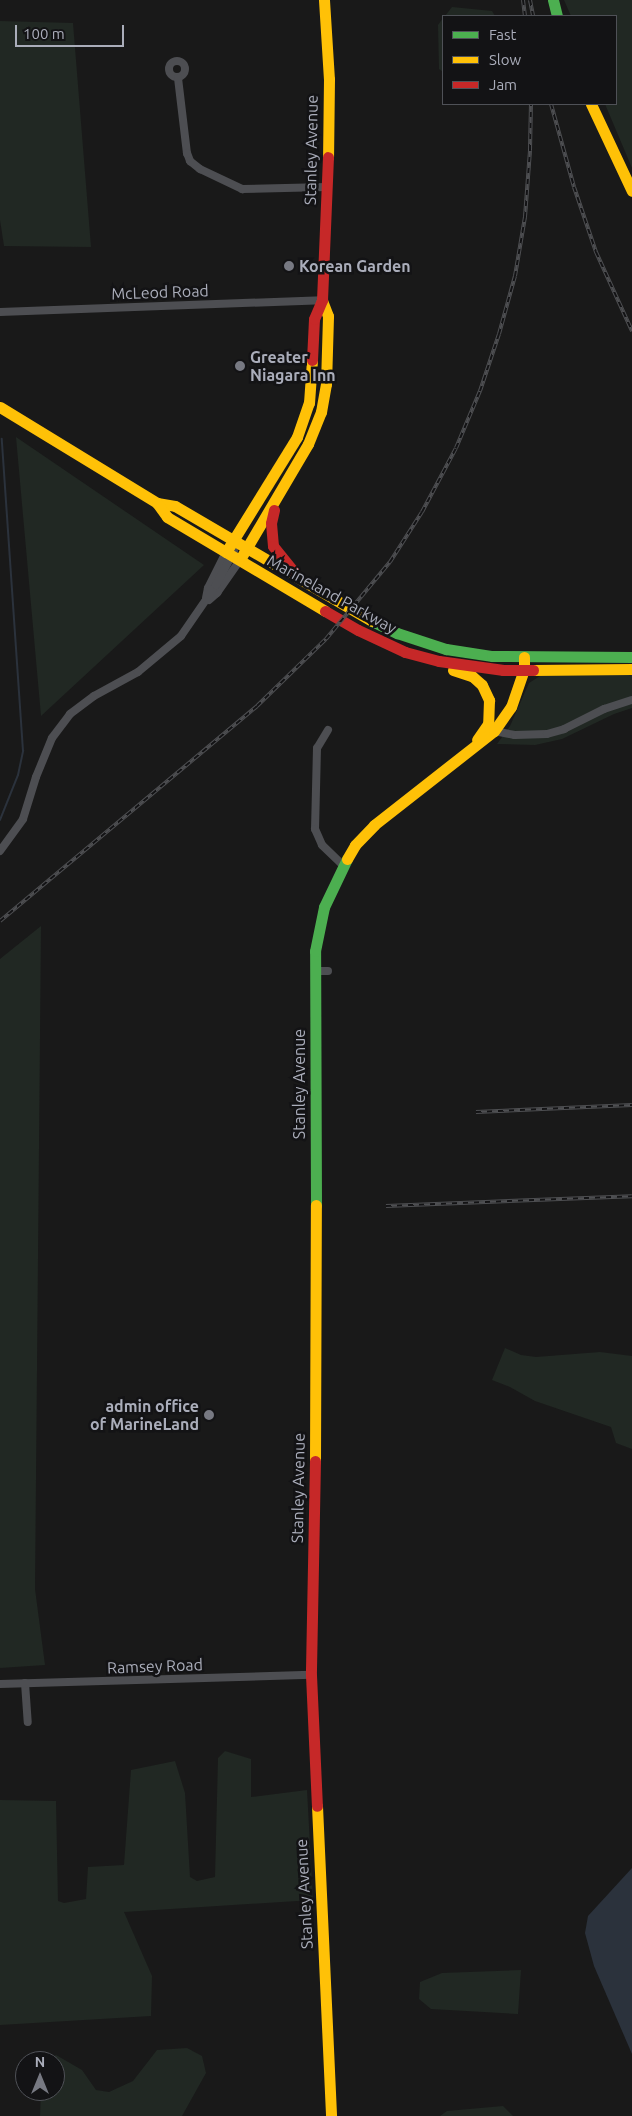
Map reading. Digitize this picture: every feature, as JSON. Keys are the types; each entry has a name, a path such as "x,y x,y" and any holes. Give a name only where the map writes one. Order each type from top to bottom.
{"main road":[{"name":"Stanley Avenue","path":"232,557 233,541 258,503 304,420 312,387 314,319 322,300 327,188 329,79 324,0"},
{"path":"553,0 557,15"},
{"path":"591,105 632,191"},
{"name":"Stanley Avenue","path":"232,557 246,549 277,499 308,444 321,412 326,384 328,316 322,300"},
{"name":"Marineland Parkway","path":"0,407 157,502 175,506 360,616 423,643 463,653 524,657 632,657"},
{"path":"277,499 271,523 273,546 287,565 310,586"},
{"name":"Marineland Parkway","path":"157,502 167,517 232,557 358,630 405,652 477,668 524,670 632,669"},
{"path":"358,630 390,650 421,662 472,676 482,685 489,700 490,713 488,724 469,752"},
{"name":"Stanley Avenue","path":"331,2116 310,1674 316,1364 315,951 324,907 342,865 355,845 374,825 494,731 511,707 524,670 524,657"}],"street":[{"path":"178,78 187,153 190,161 200,169 242,189 327,188"},
{"name":"McLeod Road","path":"0,312 322,300"},
{"path":"206,603 208,588 232,557"},
{"path":"0,851 23,820 44,754 52,738 70,714 94,696 138,672 181,636 206,603 217,593 232,557"},
{"path":"494,731 515,735 548,734 564,730 604,709 632,700"},
{"path":"328,730 317,748 315,829 322,846 342,865"},
{"path":"316,971 328,971"},
{"name":"Ramsey Road","path":"0,1684 310,1674"},
{"path":"25,1683 28,1722"}],"shaded area":[{"path":"564,0 632,0 632,168 605,105 617,105 617,15 571,15"},
{"path":"452,7 492,11 494,15 446,15"},
{"path":"442,19 442,71 439,69 438,25"},
{"path":"0,21 73,23 91,247 4,246 0,220"},
{"path":"16,437 204,565 41,716"},
{"path":"632,673 632,708 614,714 562,739 535,745 497,744 510,726 529,683 540,676 551,674"},
{"path":"41,926 35,1589 45,1665 0,1668 0,959"},
{"path":"505,1348 521,1355 536,1357 600,1352 632,1356 632,1449 616,1443 611,1427 535,1401 510,1387 492,1380"},
{"path":"225,1751 251,1759 251,1797 307,1790 313,1900 124,1912 152,1976 151,2016 0,2025 0,1800 56,1801 58,1901 64,1903 86,1899 88,1867 124,1865 131,1770 175,1761 185,1793 190,1877 197,1881 215,1877 218,1758"},
{"path":"632,1868 632,2054 594,1966 585,1933 588,1916"},
{"path":"521,1970 518,2014 431,2009 419,1999 420,1982 442,1973"},
{"path":"187,2048 202,2056 206,2073 182,2116 40,2116 41,2101 65,2101 65,2060 82,2070 96,2090 109,2092 133,2081 157,2050"},
{"path":"503,2106 513,2116 440,2116 447,2111"}],"waterway":[{"path":"0,820 18,775 23,751 2,439"}],"railway":[{"path":"523,0 525,15"},
{"path":"530,0 533,15"},
{"path":"0,921 257,706 326,639 390,562 422,512 456,448 480,391 499,334 515,276 525,217 531,105"},
{"path":"551,105 574,187 596,252 632,331"},
{"path":"476,1112 632,1105"},
{"path":"386,1206 632,1196"}],"traffic: fast":[{"path":"553,0 557,15"},
{"path":"372,621 397,633 446,649 492,656 632,657"},
{"path":"316,1205 315,951 324,907 347,859"}],"traffic: slow":[{"path":"324,0 329,79 328,157"},
{"path":"591,105 632,191"},
{"path":"242,556 308,444 321,412 326,384 328,316 322,300"},
{"path":"226,552 297,437 309,403 312,360"},
{"path":"0,407 157,503 175,506 372,621"},
{"path":"157,503 167,517 325,611"},
{"path":"347,859 355,845 374,825 494,731 511,707 524,670 524,657"},
{"path":"533,670 632,669"},
{"path":"453,670 472,676 482,685 489,700 488,724 477,740"},
{"path":"315,1461 316,1205"},
{"path":"317,1806 331,2116"}],"traffic: jam":[{"path":"312,360 314,319 322,300 328,157"},
{"path":"274,510 271,523 273,546 295,573"},
{"path":"325,611 358,630 405,652 439,661 503,670 533,670"},
{"path":"315,1461 311,1675 317,1806"}],"place":[{"name":"Korean Garden","path":"289,266"},
{"name":"Greater Niagara Inn","path":"240,366"},
{"name":"admin office of MarineLand","path":"209,1415"}]}
